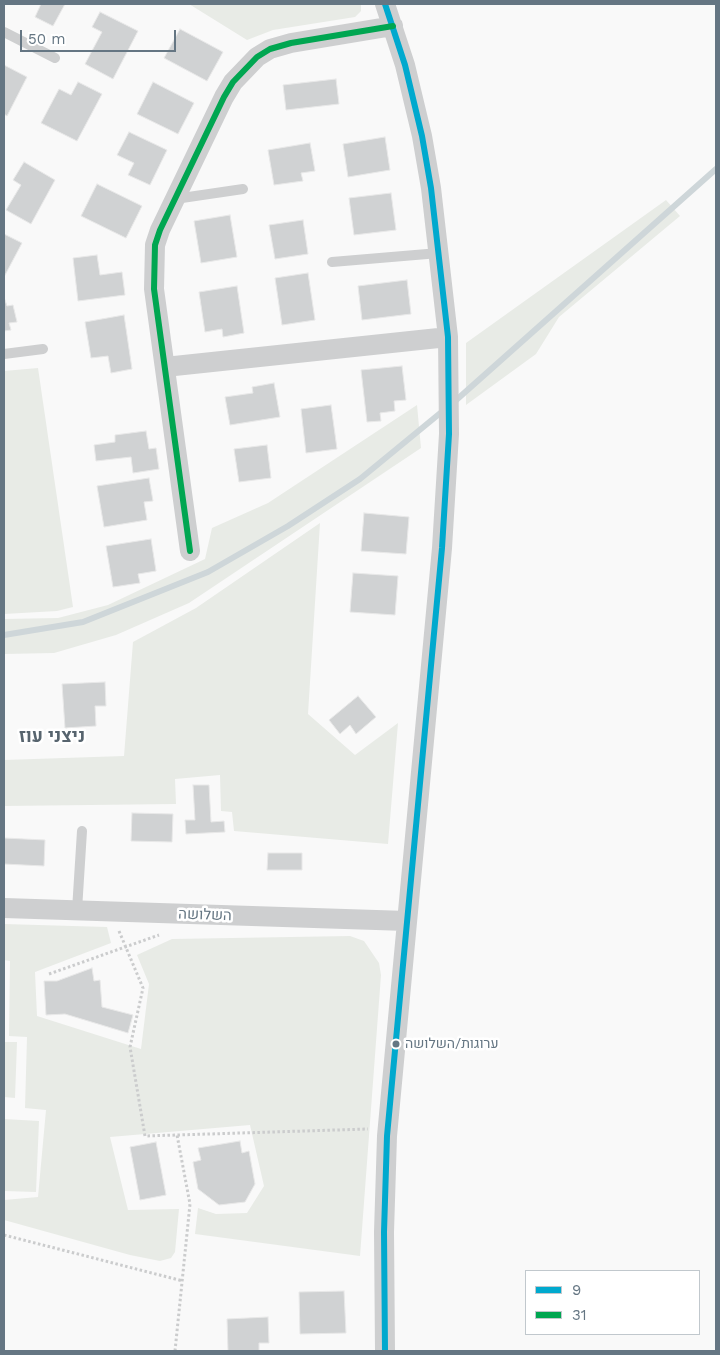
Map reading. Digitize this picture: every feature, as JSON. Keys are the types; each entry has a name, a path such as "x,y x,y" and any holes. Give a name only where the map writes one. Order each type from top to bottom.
{"street":[{"path":"384,4 405,65 422,136 439,253 448,337 447,480 388,1129 384,1232 385,1351"},
{"path":"190,551 154,290 154,264 158,237 233,82 257,57 270,49 291,44 393,26"},
{"path":"165,367 448,337"},
{"name":"השלושה","path":"4,908 407,921"}],"lane":[{"path":"4,32 55,58"},
{"path":"175,199 243,189"},
{"path":"332,262 439,253"},
{"path":"4,354 43,348"},
{"path":"77,910 82,831"}],"path":[{"path":"112,912 142,988 130,1047 145,1136 388,1129"},
{"path":"49,974 165,933"},
{"path":"175,1351 190,1204 177,1135"},
{"path":"4,1235 183,1281"}],"shaded area":[{"path":"189,4 361,4 361,11 355,17 273,30 247,40"},
{"path":"666,200 680,216 559,317 536,354 466,405 466,343"},
{"path":"38,368 73,607 57,611 4,614 4,371"},
{"path":"417,405 421,448 189,603 116,635 54,653 4,654 4,619 58,618 108,605 205,559 212,528 268,503"},
{"path":"320,523 308,714 355,755 398,723 388,844 234,831 232,812 221,811 220,775 175,779 176,804 4,806 4,760 124,756 133,642 196,608"},
{"path":"4,924 107,927 111,943 35,972 37,1016 141,1049 149,984 137,955 172,939 350,936 364,941 379,963 381,975 360,1256 195,1234 198,1208 216,1214 247,1213 264,1186 250,1125 110,1137 128,1210 179,1209 175,1252 171,1258 160,1261 130,1255 4,1220 4,1200 38,1197 46,1110 25,1108 27,1037 9,1036 10,961 4,960"},
{"path":"4,1042 17,1042 15,1098 4,1097"},
{"path":"4,1119 39,1121 36,1192 4,1191"}],"building":[{"path":"41,4 65,4 53,26 35,17"},
{"path":"100,12 138,31 113,79 85,64 102,32 92,27"},
{"path":"180,29 223,52 207,81 164,58"},
{"path":"4,65 27,77 7,116 4,114"},
{"path":"336,79 339,104 286,110 283,85"},
{"path":"78,82 102,94 77,141 41,123 59,89 71,95"},
{"path":"153,82 194,103 178,134 137,114"},
{"path":"129,132 167,150 150,185 128,175 134,163 117,155"},
{"path":"385,137 390,170 348,177 343,144"},
{"path":"310,143 315,171 301,173 303,181 274,185 268,150"},
{"path":"24,162 55,180 31,224 6,210 21,185 13,180"},
{"path":"97,184 142,206 126,238 81,216"},
{"path":"391,193 396,230 354,235 349,198"},
{"path":"230,215 237,257 201,263 194,221"},
{"path":"303,220 308,254 275,259 269,225"},
{"path":"4,234 22,243 4,277"},
{"path":"97,255 100,275 122,272 125,295 78,301 73,258"},
{"path":"308,273 315,320 282,325 275,278"},
{"path":"407,280 411,314 362,320 358,286"},
{"path":"237,286 244,333 223,337 222,329 205,332 199,292"},
{"path":"4,297 7,306 13,305 17,322 9,323 11,330 4,331"},
{"path":"124,315 132,369 111,373 108,356 91,358 85,322"},
{"path":"402,366 406,400 394,401 395,411 380,413 381,421 367,422 361,370"},
{"path":"274,383 280,417 230,425 225,397 253,393 252,387"},
{"path":"331,405 337,449 306,453 301,409"},
{"path":"146,431 149,449 156,448 159,469 133,473 131,457 96,461 94,445 115,442 115,435"},
{"path":"267,445 271,478 239,482 234,449"},
{"path":"149,478 153,501 144,502 147,520 104,527 97,486"},
{"path":"364,513 409,517 406,554 361,551"},
{"path":"151,539 156,571 138,574 140,583 113,587 106,546"},
{"path":"353,573 398,576 395,615 350,612"},
{"path":"105,682 106,706 95,706 96,726 65,728 62,684"},
{"path":"358,696 376,717 356,734 350,725 340,734 329,720"},
{"path":"193,785 209,785 211,822 224,821 225,832 186,834 185,820 195,820"},
{"path":"132,813 173,814 172,842 131,841"},
{"path":"4,838 45,840 44,866 4,864"},
{"path":"268,853 302,853 302,870 267,870"},
{"path":"92,968 94,981 100,980 102,1007 133,1015 128,1033 65,1014 46,1015 44,981 57,981"},
{"path":"240,1141 242,1153 249,1151 255,1184 245,1202 219,1205 198,1189 193,1162 201,1160 198,1148"},
{"path":"156,1142 166,1195 140,1200 130,1147"},
{"path":"344,1291 346,1333 300,1334 299,1292"},
{"path":"268,1317 269,1343 259,1343 259,1351 228,1351 227,1319"}],"waterway":[{"path":"454,402 716,169"},
{"path":"4,635 83,622 208,572 288,526 360,479 444,410"}],"transit line":[{"name":"9","path":"385,4 405,65 422,136 431,188 448,337 449,434 442,548 387,1136 384,1232 385,1351"},
{"name":"31","path":"190,551 154,289 155,245 160,230 224,97 233,82 257,57 270,49 291,43 393,26"}],"place":[{"name":"ערוגות/השלושה","path":"396,1044"}],"district":[{"name":"ניצני עוז","path":"52,737"}]}
